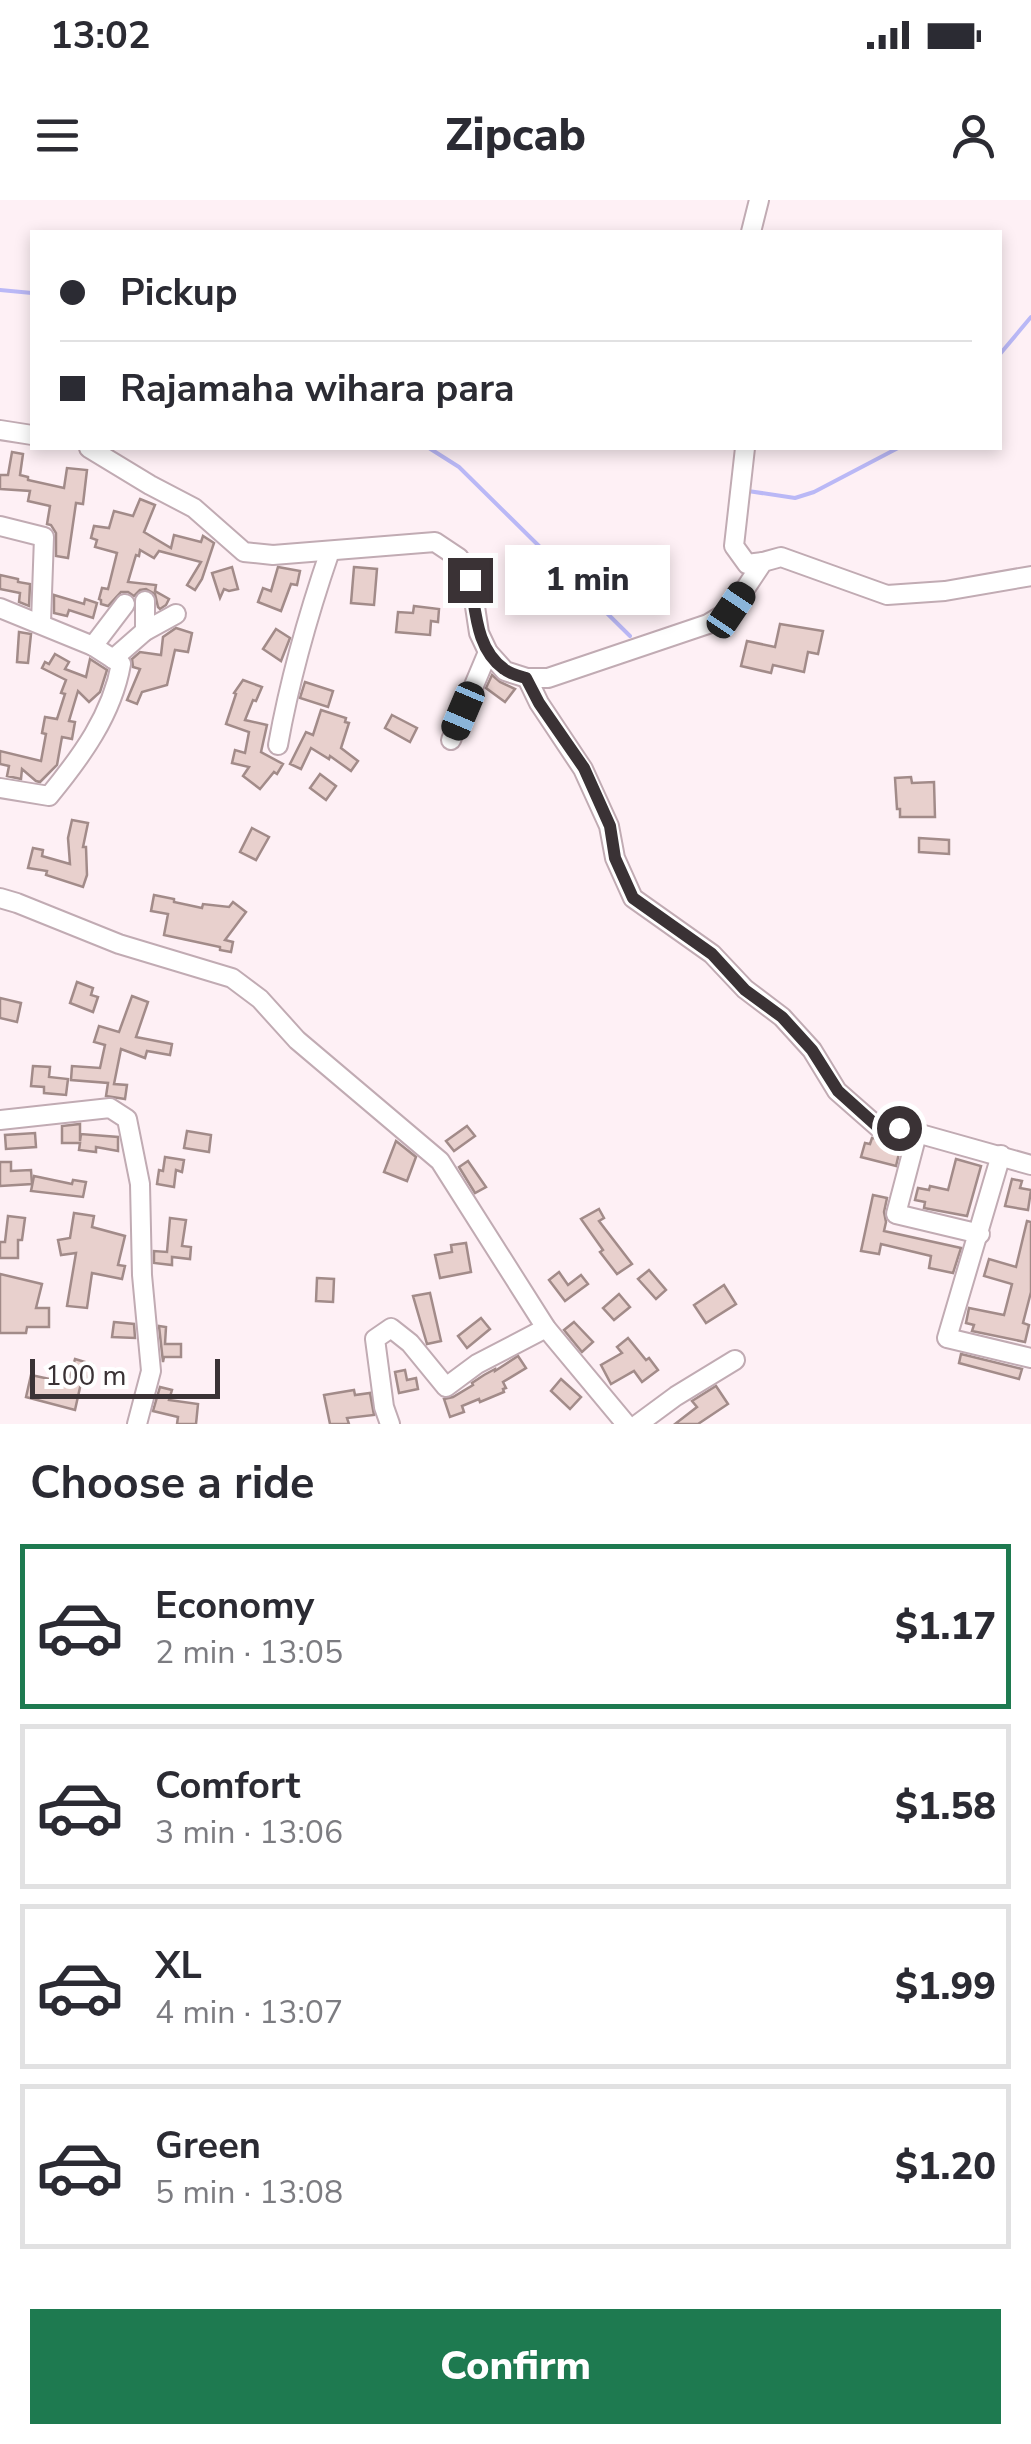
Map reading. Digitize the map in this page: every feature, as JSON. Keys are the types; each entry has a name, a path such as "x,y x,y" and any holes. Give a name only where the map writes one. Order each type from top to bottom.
{"street":[{"path":"752,230 759,200"},
{"path":"0,430 30,435"},
{"path":"97,450 194,508 244,552 273,556 435,542 459,558 470,580 479,633 488,652 505,671 526,678 548,678 708,624 731,610 763,562"},
{"path":"746,450 734,546 746,564 781,557 887,595 1031,576"},
{"path":"0,526 44,537 40,622"},
{"path":"278,745 310,606 330,551"},
{"path":"145,601 145,631"},
{"path":"93,646 124,604"},
{"path":"0,608 93,646 121,664 118,684 86,749 49,796 0,788"},
{"path":"113,658 145,631 176,614"},
{"path":"451,740 488,652"},
{"path":"526,678 584,768 610,826 615,858 633,898 712,954 745,990 782,1017 812,1050 838,1091 878,1127 899,1128 1031,1165"},
{"path":"0,898 119,944 232,978 260,999 297,1040 440,1161 546,1328 626,1424"},
{"path":"0,1120 110,1108 126,1119 140,1184 142,1275 151,1371 136,1424"},
{"path":"917,1134 896,1214 980,1234"},
{"path":"1001,1155 947,1338 1031,1358"},
{"path":"390,1424 374,1338 392,1328 410,1343 446,1387 477,1364 546,1328"},
{"path":"638,1424 735,1360"}],"building":[{"path":"12,452 23,454 20,475 28,480 64,488 67,468 87,470 83,504 76,503 68,558 56,556 56,533 47,524 50,506 28,501 30,491 0,489 0,475 8,475"},
{"path":"140,499 155,505 144,532 171,548 174,535 201,542 203,536 214,543 202,579 195,590 187,585 201,562 159,551 154,558 140,550 128,582 156,585 155,591 169,599 166,605 160,609 155,594 146,589 134,596 121,592 108,606 101,604 102,588 108,589 117,553 95,547 97,540 91,538 94,526 109,528 114,511 133,516"},
{"path":"232,567 238,589 224,589 220,598 212,573"},
{"path":"278,567 300,571 297,585 291,584 281,611 258,602 263,588 271,591"},
{"path":"354,567 377,569 374,605 351,603"},
{"path":"0,575 30,584 29,606 19,602 20,593 0,589"},
{"path":"54,595 84,604 85,599 97,603 93,618 69,610 67,616 54,613"},
{"path":"414,606 439,609 438,622 431,621 430,635 396,632 398,612 413,613"},
{"path":"780,624 823,631 818,654 808,652 804,672 773,665 771,673 741,666 747,641 775,647"},
{"path":"176,628 192,633 188,652 175,650 167,685 142,692 137,704 127,700 140,669 133,667 132,659 140,652 161,655 163,637"},
{"path":"276,629 290,638 281,661 263,649"},
{"path":"19,632 31,634 28,663 17,662"},
{"path":"55,654 69,662 65,669 86,677 90,659 107,670 100,692 89,702 78,691 69,721 75,722 72,739 62,737 57,765 40,782 22,769 21,779 7,776 9,766 0,764 0,751 41,761 45,717 57,719 65,694 61,693 66,680 42,668"},
{"path":"492,675 515,689 505,702 486,688"},
{"path":"243,680 262,687 245,720 267,725 261,752 283,764 260,789 243,776 249,767 232,763 235,750 245,753 249,732 226,724 234,693"},
{"path":"305,682 333,691 328,707 300,698"},
{"path":"321,710 346,718 349,723 341,748 358,761 351,771 311,748 301,769 290,764 306,732 313,735"},
{"path":"392,715 417,728 410,742 385,728"},
{"path":"320,774 336,786 326,800 310,788"},
{"path":"911,777 912,783 934,782 935,817 900,817 895,778"},
{"path":"72,820 88,823 83,847 87,875 83,887 46,875 47,871 28,868 33,848 43,850 42,856 70,864 68,838"},
{"path":"252,828 269,837 256,860 240,852"},
{"path":"919,838 949,840 949,854 919,852"},
{"path":"154,895 202,908 203,904 229,907 233,902 246,912 225,940 233,942 231,952 164,935 168,914 151,911"},
{"path":"77,982 93,988 91,995 98,997 93,1012 70,1003"},
{"path":"132,996 148,1002 136,1037 172,1044 170,1055 147,1051 145,1058 121,1049 114,1084 127,1085 125,1099 106,1096 108,1083 71,1080 72,1066 100,1068 105,1045 94,1042 99,1026 119,1032"},
{"path":"0,998 21,1003 17,1022 0,1018"},
{"path":"33,1066 50,1067 49,1077 68,1079 66,1095 44,1093 44,1087 31,1086"},
{"path":"80,1124 80,1141 81,1134 118,1137 118,1151 96,1147 96,1152 79,1150 80,1143 62,1143 62,1126"},
{"path":"467,1126 475,1136 454,1151 446,1141"},
{"path":"187,1131 211,1135 209,1152 184,1148"},
{"path":"35,1133 36,1147 6,1149 5,1135"},
{"path":"872,1138 886,1140 885,1145 900,1149 896,1166 861,1157 865,1143 870,1144"},
{"path":"396,1141 416,1157 407,1181 384,1172"},
{"path":"165,1157 184,1160 182,1172 176,1170 174,1187 157,1184"},
{"path":"956,1159 981,1166 967,1216 924,1208 925,1202 915,1200 918,1188 948,1190"},
{"path":"468,1161 486,1187 475,1193 459,1167"},
{"path":"0,1162 11,1162 11,1171 31,1170 32,1184 0,1186"},
{"path":"34,1176 72,1184 73,1180 86,1182 83,1197 31,1191"},
{"path":"1012,1179 1022,1181 1020,1188 1031,1190 1028,1210 1005,1206"},
{"path":"873,1195 887,1198 884,1231 961,1248 953,1273 929,1268 931,1256 881,1244 879,1254 861,1251"},
{"path":"599,1209 604,1218 599,1221 632,1264 617,1274 581,1219"},
{"path":"74,1213 94,1216 92,1227 125,1236 118,1265 125,1266 122,1279 92,1273 87,1308 67,1306 76,1253 61,1255 58,1240 70,1238"},
{"path":"8,1216 25,1218 22,1240 18,1240 18,1258 0,1258"},
{"path":"170,1218 186,1220 182,1246 191,1247 190,1259 172,1257 172,1265 154,1263 154,1251 167,1252"},
{"path":"1027,1221 1031,1222 1031,1292 1023,1323 1029,1325 1025,1342 972,1331 974,1325 966,1323 969,1308 1004,1315 1012,1284 984,1276 989,1259 1016,1267"},
{"path":"466,1243 471,1272 440,1278 435,1255 452,1252 451,1245"},
{"path":"649,1270 666,1290 656,1299 638,1279"},
{"path":"559,1272 568,1285 581,1275 588,1284 565,1301 549,1280"},
{"path":"0,1274 42,1284 36,1308 49,1308 49,1327 27,1327 26,1333 0,1333"},
{"path":"317,1278 334,1279 333,1302 316,1301"},
{"path":"724,1285 736,1304 706,1323 694,1305"},
{"path":"430,1293 441,1341 427,1344 413,1296"},
{"path":"619,1294 630,1307 614,1320 603,1308"},
{"path":"481,1318 490,1329 467,1348 458,1336"},
{"path":"114,1322 134,1324 135,1338 112,1337"},
{"path":"574,1322 593,1342 582,1352 564,1330"},
{"path":"159,1326 166,1327 165,1344 181,1344 181,1357 164,1357 163,1362"},
{"path":"628,1338 658,1370 642,1382 634,1371 611,1384 601,1365 622,1353 617,1347"},
{"path":"961,1354 1022,1369 1019,1379 959,1363"},
{"path":"518,1356 526,1368 503,1382 504,1392 462,1406 464,1412 450,1417 444,1399"},
{"path":"75,1359 92,1364 87,1384 81,1383 75,1410 26,1397 31,1375 68,1383"},
{"path":"405,1370 407,1380 416,1378 418,1389 399,1393 395,1372"},
{"path":"561,1379 581,1397 570,1409 551,1391"},
{"path":"716,1386 728,1404 698,1424 675,1424 697,1407 692,1401"},
{"path":"160,1387 172,1390 169,1400 198,1404 196,1424 177,1424 178,1417 153,1411"},
{"path":"354,1390 355,1395 370,1393 374,1415 347,1418 349,1424 330,1424 324,1395"}],"waterway":[{"path":"0,290 30,293"},
{"path":"1002,352 1031,317"},
{"path":"432,450 459,467 630,636"},
{"path":"748,491 795,498 894,450"}],"route":[{"path":"470,580 479,633 488,652 505,671 526,678 584,768 610,826 615,858 633,898 712,954 745,990 782,1017 812,1050 838,1091 878,1127 899,1128"}]}
